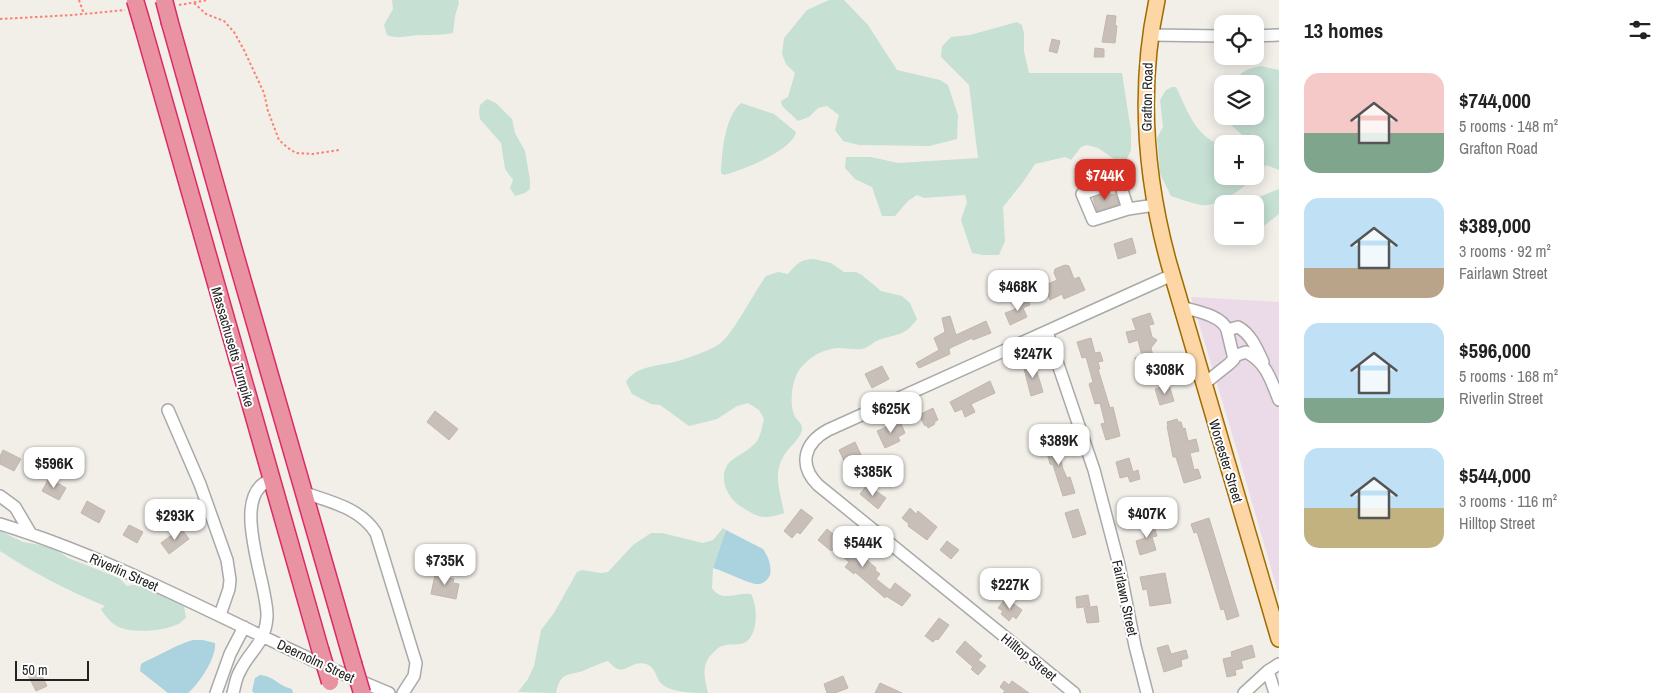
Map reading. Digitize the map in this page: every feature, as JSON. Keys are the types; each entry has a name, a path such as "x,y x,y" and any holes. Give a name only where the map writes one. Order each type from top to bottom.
{"highway":[{"name":"Massachusetts Turnpike","path":"170,2 170,23 362,693"},
{"name":"Massachusetts Turnpike","path":"133,5 143,27 331,688"}],"main road":[{"name":"Grafton Road","path":"1157,0 1150,35 1145,113 1148,155 1159,224"},
{"name":"Worcester Street","path":"1159,224 1172,275 1279,639"}],"street":[{"path":"1150,35 1214,36"},
{"path":"1264,36 1279,35"},
{"path":"1128,209 1155,204"},
{"name":"Hilltop Street","path":"1074,693 818,485 807,472 806,464 809,449 812,443 822,434 1172,275"},
{"path":"1181,306 1218,320 1227,330 1234,359 1204,384"},
{"path":"1227,330 1238,327 1244,330 1256,347 1279,400"},
{"name":"Fairlawn Street","path":"1047,332 1094,470 1119,565 1135,646 1147,693"},
{"path":"1234,356 1246,352 1256,357 1268,373"},
{"path":"168,410 200,484 227,560 230,580 229,589 220,615"},
{"path":"233,693 239,672 264,636 267,615 250,525 254,496 261,486 271,480"},
{"path":"305,493 356,512 368,522 376,533 416,663 414,676 403,693"},
{"path":"0,496 15,507 31,534"},
{"name":"Riverlin Street","path":"0,524 97,560 244,627"},
{"path":"216,693 230,654 244,627"},
{"name":"Deernolm Street","path":"244,627 308,658 389,693"},
{"path":"1244,693 1268,671 1279,664"},
{"path":"1268,671 1275,693"}],"path":[{"path":"79,0 84,14"},
{"path":"170,2 194,3 208,0"},
{"path":"194,3 206,14 224,21 234,32 261,86 279,140 296,153 313,154 339,150"},
{"path":"0,19 84,14 133,5"}],"shaded area":[{"path":"1191,297 1279,302 1279,596 1239,457"}],"green space":[{"path":"392,0 458,0 453,33 400,37 387,35 384,25 393,9"},
{"path":"829,0 844,0 868,25 897,70 940,80 948,85 958,115 957,139 929,146 859,145 843,141 835,130 839,115 827,106 818,108 809,117 798,121 782,106 781,101 788,97 795,73 786,64 782,54 784,38 807,10"},
{"path":"1017,22 1022,25 1024,51 1029,73 1122,73 1131,131 1131,150 1126,161 1114,159 1098,148 1087,145 1081,147 1071,160 1065,157 1035,164 1003,207 1005,241 999,255 972,253 961,220 967,202 965,195 924,198 917,195 908,201 895,216 882,216 872,187 855,179 845,168 846,157 871,157 898,163 978,158 969,85 941,57 942,46 951,37 970,35"},
{"path":"1261,66 1279,70 1279,170 1266,165 1264,167 1264,135 1242,135 1231,125 1264,125 1264,75 1239,75 1252,68"},
{"path":"1176,87 1193,122 1205,136 1214,141 1214,185 1245,185 1238,191 1231,195 1214,195 1214,203 1208,205 1201,205 1171,196 1160,174 1157,138 1163,127 1160,100 1166,90"},
{"path":"487,99 496,103 512,119 515,133 525,151 530,189 525,193 515,196 510,188 513,180 505,169 501,143 480,119 480,105"},
{"path":"741,103 774,114 796,132 786,146 776,153 754,164 724,175 721,173 722,156 727,126 735,109"},
{"path":"1279,189 1279,214 1264,226 1264,195"},
{"path":"814,259 831,263 844,272 856,272 881,291 902,296 910,303 917,319 908,329 900,334 879,340 862,349 839,348 826,350 812,357 802,367 794,383 792,408 795,417 801,424 802,430 782,459 778,474 784,513 771,517 761,517 735,502 727,491 724,478 727,465 755,444 758,439 764,419 759,410 748,403 737,406 717,419 689,426 660,405 651,404 632,394 626,382 630,376 642,369 671,363 718,345 736,324 766,276 778,272 788,274 799,263"},
{"path":"723,528 726,530 713,568 712,588 720,595 725,596 751,594 755,605 756,620 753,633 746,642 721,647 707,660 705,678 708,693 684,692 668,688 660,683 652,668 646,664 640,663 619,669 608,661 563,677 556,693 518,692 528,679 534,666 541,630 554,613 577,572 582,570 601,573 608,572 633,545 651,533 662,533 703,543 713,540"},
{"path":"0,531 23,542 52,547 68,558 119,578 127,586 145,585 159,590 184,606 186,618 170,627 156,630 127,630 118,627 109,620 101,609 105,606 51,581 0,551"}],"water":[{"path":"726,530 763,549 768,558 770,568 768,579 760,584 755,584 713,568"},
{"path":"193,640 215,643 215,649 206,670 188,693 168,693 140,671 141,664 144,662"},
{"path":"260,675 292,689 293,693 254,693 252,691 255,678"}],"building":[{"path":"1107,15 1116,16 1115,43 1102,42"},
{"path":"1052,39 1060,41 1057,53 1049,51"},
{"path":"1095,48 1104,49 1104,57 1094,57"},
{"path":"1109,192 1110,195 1115,194 1119,204 1097,211 1093,198"},
{"path":"1132,238 1136,253 1118,259 1114,244"},
{"path":"1065,265 1069,266 1074,279 1079,277 1085,290 1064,299 1062,294 1050,300 1044,286 1057,280 1054,273 1055,269"},
{"path":"1027,298 1030,305 1023,308 1027,317 1010,325 1005,313 1016,309 1014,304"},
{"path":"1150,313 1154,324 1149,325 1152,337 1157,340 1151,348 1156,368 1140,373 1135,358 1142,356 1138,340 1129,343 1126,332 1136,330 1132,319"},
{"path":"950,316 956,335 986,321 991,333 973,340 972,338 950,348 950,354 919,368 916,363 939,350 934,338 945,332 942,318"},
{"path":"1091,338 1095,353 1100,352 1103,361 1098,362 1100,369 1098,369 1110,408 1113,407 1120,436 1106,440 1101,424 1105,423 1100,403 1095,404 1089,384 1093,382 1086,357 1082,358 1077,342"},
{"path":"1034,362 1043,392 1031,396 1023,365"},
{"path":"882,366 889,379 872,388 865,374"},
{"path":"990,381 995,393 971,404 975,412 965,417 962,409 955,412 950,402"},
{"path":"1169,385 1174,401 1160,405 1155,389"},
{"path":"933,408 938,420 928,428 919,415"},
{"path":"435,411 458,429 449,440 427,422"},
{"path":"1177,419 1178,422 1181,422 1183,429 1185,428 1188,441 1196,439 1199,451 1190,453 1194,470 1198,469 1201,478 1184,483 1176,457 1173,457 1167,426 1167,422"},
{"path":"900,421 905,433 898,437 900,441 885,448 877,431"},
{"path":"1058,438 1061,448 1061,453 1059,454 1063,469 1067,478 1070,477 1075,493 1063,496 1053,465 1050,464 1044,442"},
{"path":"855,442 862,457 846,465 839,450"},
{"path":"3,450 21,459 14,471 0,464 0,456"},
{"path":"1129,458 1133,472 1138,470 1140,479 1130,482 1128,476 1120,478 1116,462"},
{"path":"49,478 66,488 59,500 42,491"},
{"path":"867,485 886,498 878,509 860,494"},
{"path":"1140,498 1144,513 1132,516 1128,501"},
{"path":"87,501 105,511 99,523 81,513"},
{"path":"910,508 916,514 918,511 937,527 927,540 908,526 909,524 902,518"},
{"path":"801,509 813,518 800,534 797,532 792,538 784,531"},
{"path":"1078,509 1086,534 1073,538 1065,513"},
{"path":"1209,518 1239,616 1227,620 1224,609 1221,610 1197,532 1194,533 1191,524"},
{"path":"1148,522 1149,524 1153,523 1157,536 1152,537 1156,550 1140,555 1136,541 1145,538 1141,524"},
{"path":"129,525 143,532 137,543 123,535"},
{"path":"181,528 189,539 169,554 161,543"},
{"path":"827,529 842,541 844,540 876,568 875,570 880,574 876,579 890,590 895,583 911,595 902,606 886,596 885,598 855,572 854,574 845,567 849,562 818,540"},
{"path":"947,541 959,550 951,559 940,550"},
{"path":"436,570 450,573 449,578 454,579 453,583 459,584 456,599 431,594"},
{"path":"1165,573 1171,603 1150,606 1147,589 1143,590 1140,577"},
{"path":"1088,595 1090,606 1077,608 1076,597"},
{"path":"1006,598 1022,610 1016,619 1013,616 1009,621 1001,614 1003,611 998,608"},
{"path":"1097,606 1099,622 1087,623 1084,608"},
{"path":"939,618 949,625 938,640 936,639 933,642 925,636"},
{"path":"965,641 982,656 978,660 986,666 978,675 971,669 973,667 956,652"},
{"path":"1168,645 1171,654 1186,650 1188,658 1181,660 1182,666 1164,672 1157,648"},
{"path":"1252,645 1255,657 1241,661 1243,668 1235,670 1236,675 1227,677 1223,659 1232,657 1231,652"},
{"path":"38,668 47,686 36,691 27,673"},
{"path":"843,676 848,688 835,693 827,693 824,684"},
{"path":"1004,681 1009,685 1012,681 1029,693 1003,693 1005,691 1000,687"},
{"path":"880,683 902,693 875,693"}]}
